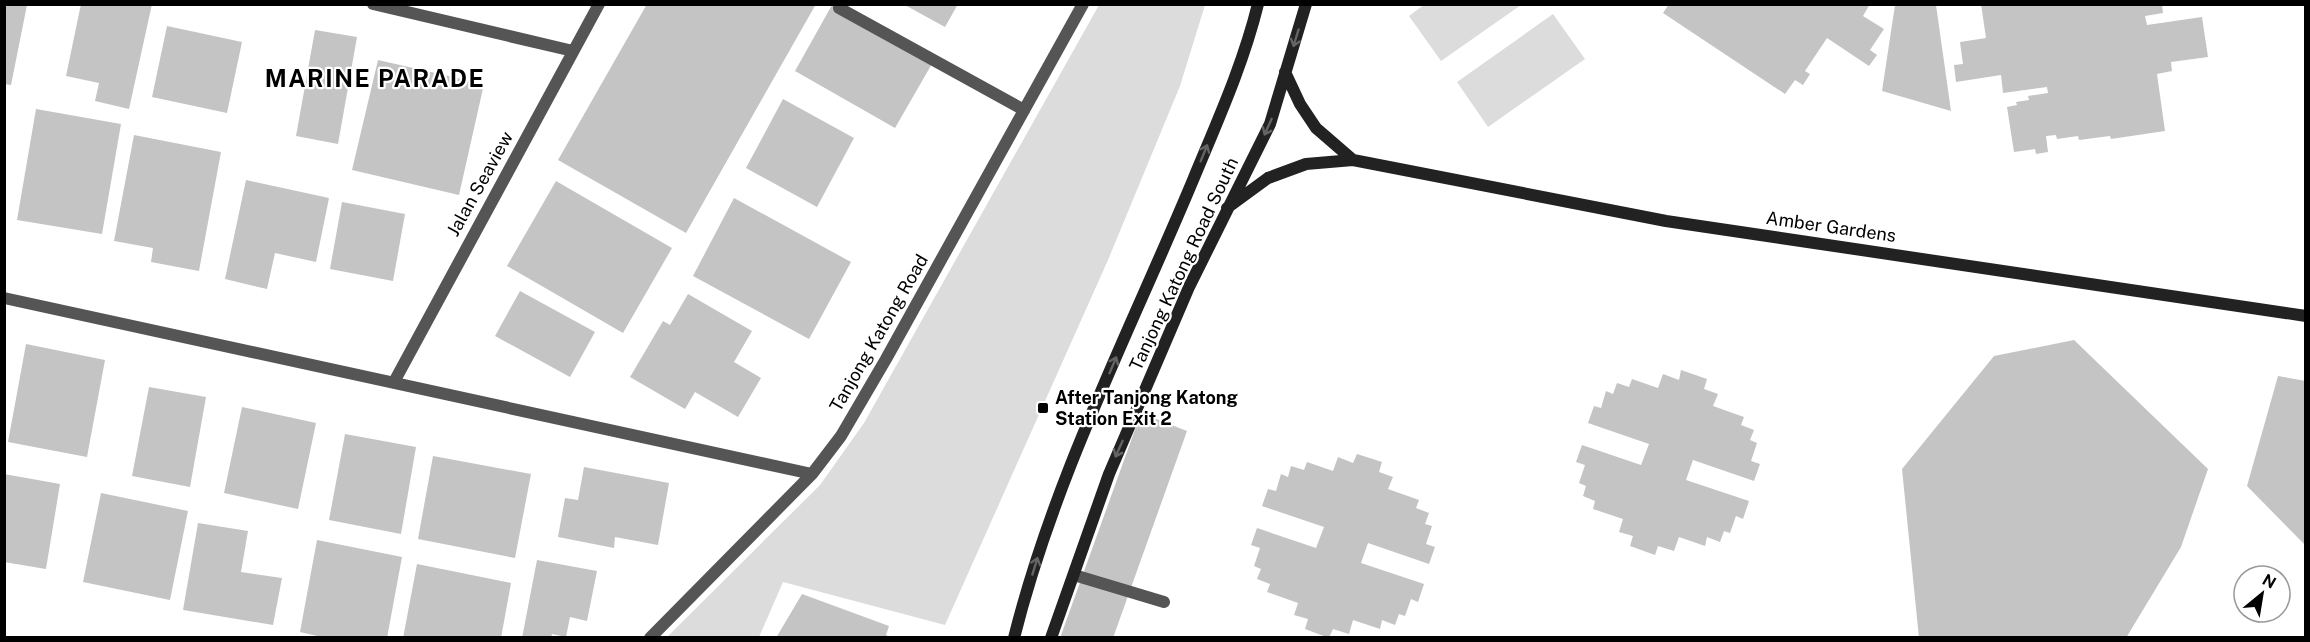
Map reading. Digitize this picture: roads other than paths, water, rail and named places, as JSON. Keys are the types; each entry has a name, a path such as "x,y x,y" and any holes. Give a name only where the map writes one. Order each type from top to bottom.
{"main road":[{"name":"Tanjong Katong Road South","path":"1014,638 1045,532 1225,103 1253,25 1258,4"},
{"name":"Tanjong Katong Road South","path":"1052,638 1109,474 1189,287 1270,124 1306,4"},
{"path":"1285,72 1300,104 1316,128 1353,160"},
{"path":"1227,208 1268,178 1306,164 1353,160"},
{"name":"Amber Gardens","path":"1353,160 1666,221 2306,316"}],"street":[{"path":"373,4 573,51"},
{"name":"Jalan Seaview","path":"394,382 599,4"},
{"name":"Tanjong Katong Road","path":"650,638 812,474 841,436 1083,4"},
{"path":"839,8 1024,111"},
{"path":"4,298 812,474"},
{"path":"1074,574 1164,602"}],"place":[{"name":"After Tanjong Katong Station Exit 2","path":"1043,408"}],"district":[{"name":"MARINE PARADE","path":"375,79"}]}
